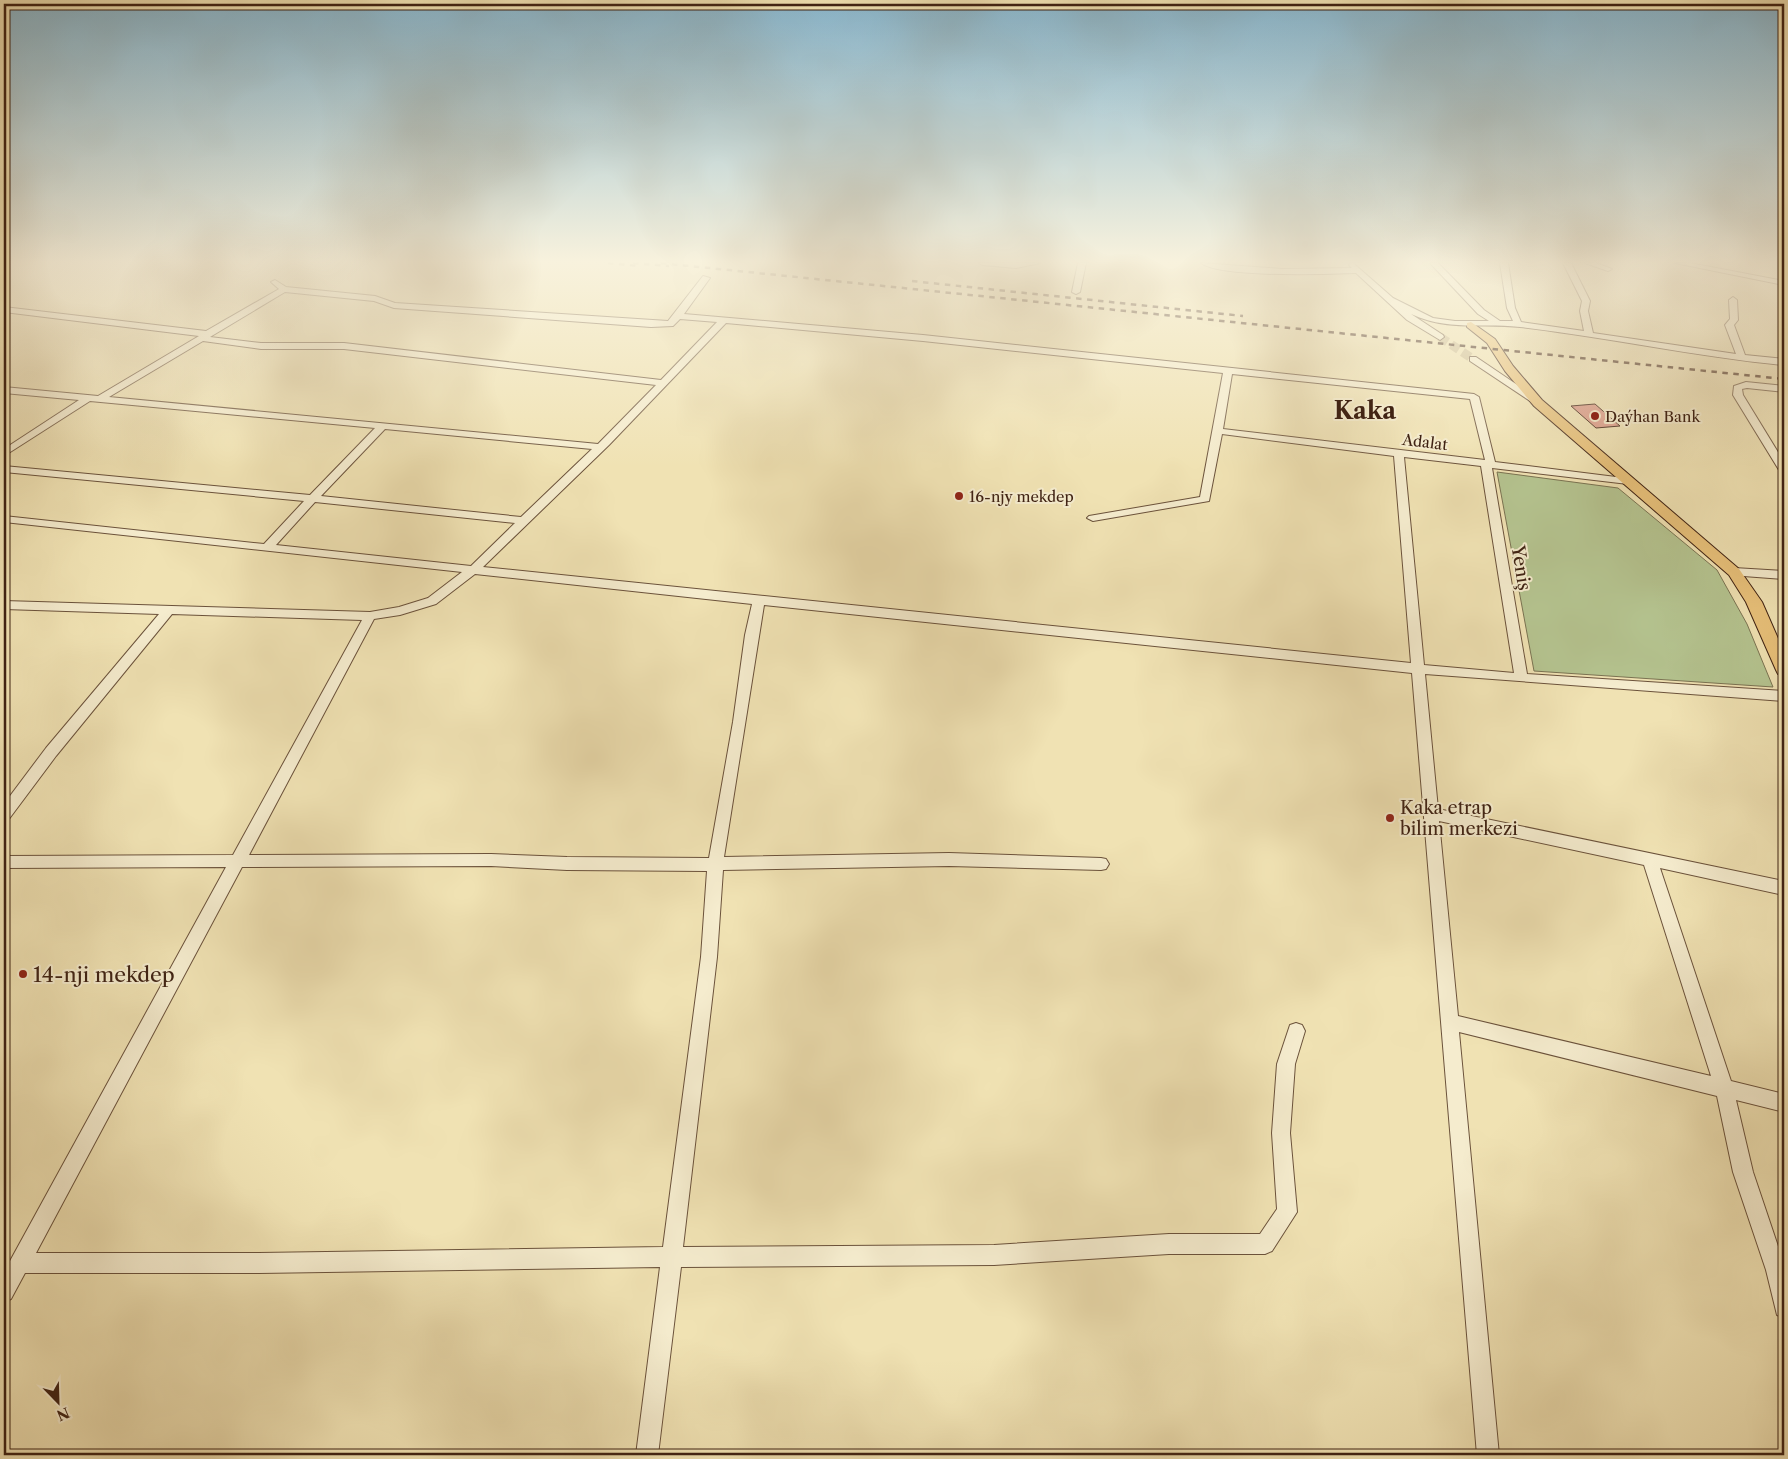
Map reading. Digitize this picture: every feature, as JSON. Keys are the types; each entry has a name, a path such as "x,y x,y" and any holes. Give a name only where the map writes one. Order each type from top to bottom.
{"main road":[{"path":"1478,331 1491,341 1509,368 1538,403 1734,572 1754,602 1784,670"}],"street":[{"path":"165,331 260,346 352,347 616,376 662,383"},
{"path":"4,453 211,331"},
{"path":"4,605 370,616 400,611 432,601 474,569 524,521 600,448 713,331"},
{"path":"842,331 1228,370 1474,398 1489,464"},
{"path":"1431,331 1440,337"},
{"path":"1568,331 1742,358 1784,362"},
{"path":"1731,331 1742,358"},
{"path":"1472,359 1538,403"},
{"path":"1093,518 1205,499 1228,370"},
{"path":"1784,389 1746,385 1737,388 1738,395 1784,470"},
{"path":"4,390 600,448"},
{"path":"268,546 348,459 383,426"},
{"name":"Adalat","path":"1218,432 1628,481"},
{"path":"1399,454 1488,1455"},
{"name":"Yeniş","path":"1489,464 1521,678"},
{"path":"4,469 314,498 524,521"},
{"path":"4,519 1419,669 1784,696"},
{"path":"1734,572 1784,575"},
{"path":"647,1455 709,957 708,921 738,738 748,649 759,600"},
{"path":"4,815 51,752 168,610"},
{"path":"4,1292 370,616"},
{"path":"1432,814 1784,888"},
{"path":"4,862 491,860 568,865 1059,861 1101,864"},
{"path":"1650,860 1724,1088 1743,1172 1776,1270 1784,1308"},
{"path":"1450,1022 1784,1103"},
{"path":"20,1263 258,1263 994,1255 1169,1244 1265,1244 1287,1212 1281,1133 1286,1064 1296,1032"}],"green space":[{"path":"1497,472 1618,488 1717,570 1747,624 1773,687 1534,671"}],"building":[{"name":"Daýhan Bank","path":"1595,404 1620,426 1596,428 1571,406"}],"tunnel":[{"path":"1440,337 1473,359"}],"railway":[{"path":"1320,331 1784,379"}],"place":[{"name":"Daýhan Bank","path":"1595,416"},
{"name":"16-njy mekdep","path":"959,496"},
{"name":"Kaka etrap bilim merkezi","path":"1390,818"},
{"name":"14-nji mekdep","path":"23,974"}],"district":[{"name":"Kaka","path":"1365,410"}]}
